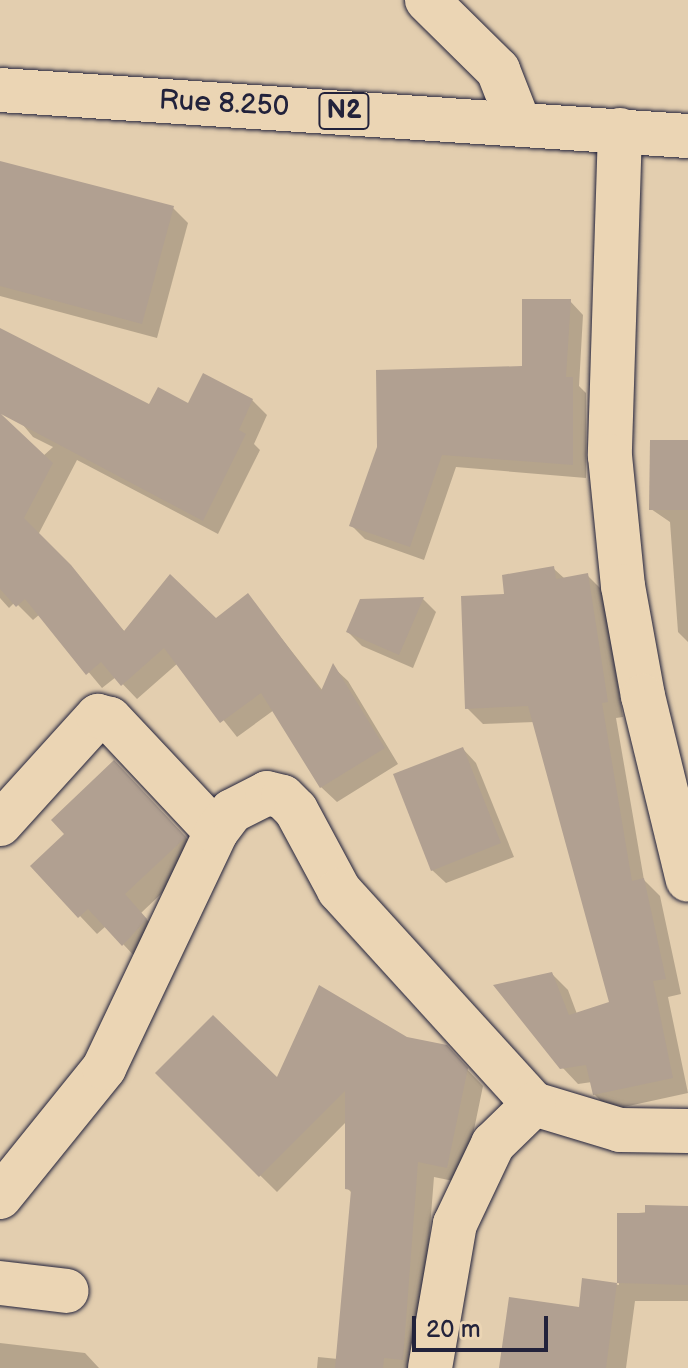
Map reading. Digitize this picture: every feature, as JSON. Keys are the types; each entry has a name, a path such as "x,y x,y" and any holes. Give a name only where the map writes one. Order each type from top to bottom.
{"main road":[{"path":"427,0 498,70 518,121"},
{"name":"Rue 8.250","path":"0,90 518,121 688,136"},
{"path":"620,130 610,456 623,586 643,696 688,880"},
{"path":"0,824 98,716 110,719 216,832"},
{"path":"0,1197 104,1068 216,832 232,811 267,793 283,797 296,810 339,890 534,1104 620,1130 688,1131"},
{"path":"430,1368 455,1224 493,1144 534,1104"},
{"path":"0,1283 67,1291"}],"building":[{"path":"0,161 174,206 142,324 0,286"},
{"path":"522,299 571,299 566,377 573,377 573,465 442,455 410,547 349,526 377,447 376,370 522,366"},
{"path":"0,328 149,404 158,387 188,403 203,373 253,399 239,430 246,434 203,521 1,414 53,463 24,518 71,565 124,631 170,574 216,618 248,593 321,691 333,663 385,748 320,788 261,693 220,723 164,648 121,686 101,662 86,675 25,599 16,607 0,589"},
{"path":"650,440 688,440 688,510 649,510"},
{"path":"554,566 556,579 588,573 608,702 602,703 632,881 644,878 666,979 653,981 673,1078 593,1095 586,1065 560,1069 493,985 552,972 569,1015 609,1002 528,706 465,709 461,596 504,594 502,575"},
{"path":"424,597 399,655 346,632 360,599"},
{"path":"463,747 501,843 431,871 393,774"},
{"path":"114,760 186,837 125,894 147,919 122,946 88,909 78,918 30,866 64,834 51,820"},
{"path":"319,985 407,1037 447,1045 468,1068 447,1168 418,1162 403,1360 384,1358 383,1368 335,1368 351,1190 345,1189 345,1091 259,1177 155,1073 213,1015 277,1077"},
{"path":"645,1205 688,1206 688,1285 617,1283 617,1213 645,1213"},
{"path":"582,1278 617,1283 606,1368 499,1368 509,1297 579,1307"}]}
